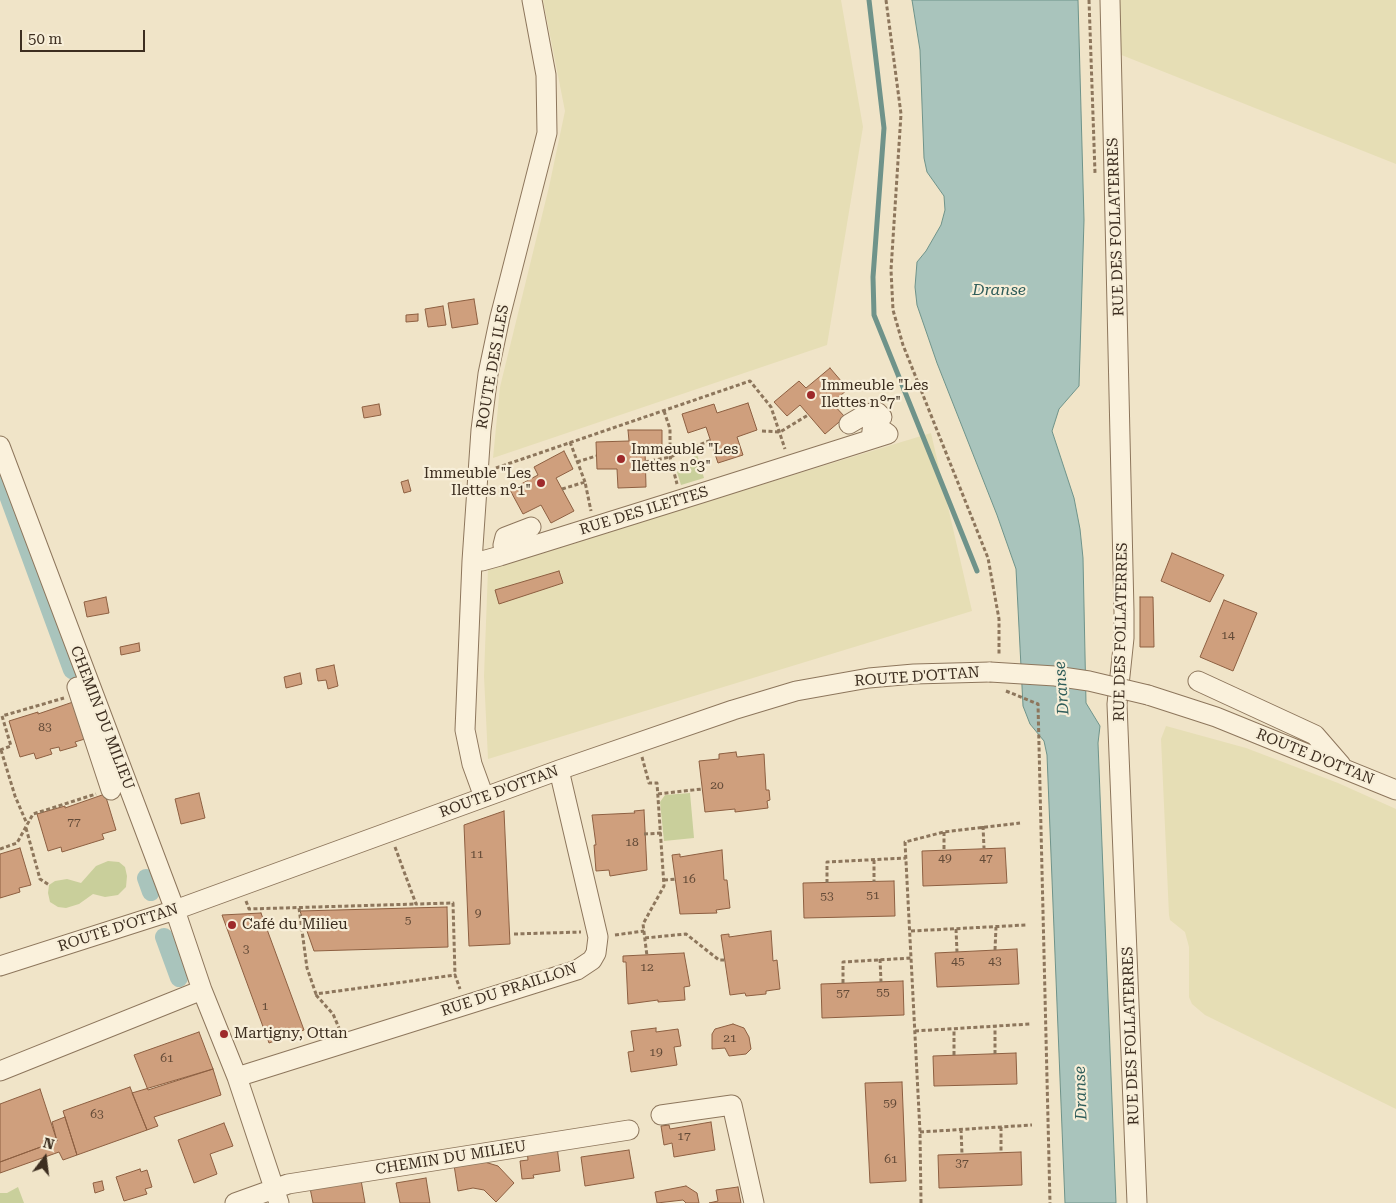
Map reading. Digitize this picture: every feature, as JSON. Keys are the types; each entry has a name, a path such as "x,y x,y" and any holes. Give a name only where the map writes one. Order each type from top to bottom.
{"street":[{"name":"ROUTE DES ILES","path":"484,797 472,764 465,730 472,561 481,430 488,374 500,317 534,186 547,127 546,75 532,0"},
{"name":"RUE DES FOLLATERRES","path":"1110,0 1124,610 1124,638 1117,704 1137,1203"},
{"name":"RUE DES ILETTES","path":"472,561 482,561 505,554 879,436 888,423 877,412 866,414 849,424"},
{"name":"CHEMIN DU MILIEU","path":"0,446 175,910 202,990 237,1077 276,1196"},
{"path":"505,554 502,545 505,537 531,528"},
{"name":"ROUTE D'OTTAN","path":"0,966 175,910 559,770 733,710 796,691 869,678 914,674 1001,673 1081,680 1148,695 1216,717 1396,790"},
{"path":"1198,681 1315,735 1344,768"},
{"path":"77,687 111,790"},
{"name":"RUE DU PRAILLON","path":"237,1077 581,967 592,960 596,953 597,935 559,770"},
{"path":"0,1071 202,990"},
{"path":"661,1115 732,1105 754,1203"},
{"name":"CHEMIN DU MILIEU","path":"235,1203 276,1196 288,1184 629,1130"}],"path":[{"path":"886,0 901,114 891,270 893,310 903,344 988,558 999,619 1001,673 1007,692 1038,704 1050,1203"},
{"path":"495,468 750,381 771,407 780,432"},
{"path":"664,411 670,430 670,457 677,484 686,483"},
{"path":"762,431 780,432 808,415"},
{"path":"645,462 670,457 711,440"},
{"path":"570,442 585,482 591,512 599,512"},
{"path":"577,462 596,456"},
{"path":"562,489 585,482"},
{"path":"49,885 40,879 26,825 0,750 11,746 2,716 77,694 77,687"},
{"path":"646,956 643,924 664,886 658,794 656,783 649,784 649,778"},
{"path":"658,794 702,789"},
{"path":"0,849 16,843 33,814 111,790"},
{"path":"658,794 663,798"},
{"path":"921,1203 920,1132 905,842 944,832 1020,823"},
{"path":"983,826 984,848"},
{"path":"944,832 944,850"},
{"path":"388,833 416,904"},
{"path":"644,834 661,833"},
{"path":"827,883 827,862 906,858"},
{"path":"874,860 874,882"},
{"path":"664,880 677,879"},
{"path":"244,896 249,909 453,903 454,975 466,1004"},
{"path":"299,908 307,968 316,994 334,1014 344,1043"},
{"path":"910,931 1026,925"},
{"path":"995,950 996,927"},
{"path":"956,929 957,952"},
{"path":"514,934 597,935 644,931"},
{"path":"645,938 686,934 718,960 726,960"},
{"path":"843,983 842,962 911,958"},
{"path":"880,959 881,982"},
{"path":"316,994 454,975"},
{"path":"915,1031 1030,1024"},
{"path":"995,1027 995,1054"},
{"path":"954,1029 954,1055"},
{"path":"920,1132 1032,1125"},
{"path":"1000,1127 1002,1152"},
{"path":"961,1129 962,1154"}],"shaded area":[{"path":"543,0 841,0 863,127 827,345 493,458 500,387 549,187 565,111"},
{"path":"1115,0 1396,0 1396,164 1119,54"},
{"path":"931,433 972,611 488,759 484,676 488,569"},
{"path":"1166,726 1246,748 1338,783 1396,809 1396,1109 1205,1015 1192,1004 1189,997 1189,947 1185,932 1170,920 1169,915 1161,739"}],"green space":[{"path":"697,454 704,478 681,485 677,472"},
{"path":"690,793 694,838 664,841 660,802 665,795"},
{"path":"108,861 119,862 125,867 127,876 126,887 118,895 105,897 93,894 79,904 66,908 58,907 50,902 49,885 55,881 67,879 81,883 96,866"},
{"path":"18,1187 24,1203 0,1203 0,1193 7,1193"}],"water":[{"name":"Dranse","path":"912,0 1078,0 1084,220 1079,386 1059,409 1052,431 1074,498 1080,529 1083,558 1086,703 1100,726 1098,743 1116,1203 1065,1203 1047,755 1044,741 1030,724 1023,706 1016,569 997,515 937,363 917,305 915,287 917,262 926,251 941,225 945,210 944,196 927,172 924,158 920,50"}],"building":[{"path":"474,299 478,324 452,328 448,303"},
{"path":"443,306 446,325 428,327 425,309"},
{"path":"418,314 418,321 406,322 406,315"},
{"name":"Immeuble \"Les Ilettes n°7\"","path":"830,368 848,389 832,403 845,417 825,434 800,405 787,416 774,402 799,381 806,388"},
{"path":"748,403 757,430 737,437 743,455 718,463 706,427 688,433 682,414 714,404 717,413"},
{"path":"379,404 381,415 364,418 362,407"},
{"name":"Immeuble \"Les Ilettes n°3\"","path":"628,430 662,430 662,449 645,450 646,487 618,488 617,469 597,469 596,442 629,441"},
{"name":"Immeuble \"Les Ilettes n°1\"","path":"564,451 573,469 556,478 574,511 551,523 541,505 523,514 510,490 538,475 534,467"},
{"path":"408,480 411,491 404,493 401,482"},
{"path":"1172,553 1224,575 1210,602 1161,581"},
{"path":"559,571 563,583 499,604 495,590"},
{"path":"106,597 109,613 87,617 84,602"},
{"path":"1140,597 1153,597 1154,647 1140,647"},
{"path":"1224,600 1257,613 1233,671 1200,657"},
{"path":"139,643 140,651 121,655 120,647"},
{"path":"334,665 338,686 328,689 326,680 318,681 316,669"},
{"path":"300,673 302,684 286,688 284,677"},
{"path":"76,701 88,738 75,742 77,746 60,751 59,747 50,749 52,754 36,759 34,753 20,757 9,721 38,712 38,714"},
{"path":"736,752 737,757 764,754 766,790 769,790 770,800 767,801 768,808 735,812 735,809 705,812 699,761 719,759 719,754"},
{"path":"199,793 205,818 181,824 175,799"},
{"path":"105,794 116,830 102,834 104,839 62,852 61,847 48,851 37,814 65,806 65,808"},
{"path":"644,810 647,870 610,876 609,870 596,871 594,845 596,845 592,815 635,813 634,811"},
{"path":"504,811 510,944 469,946 464,825"},
{"path":"20,848 31,885 19,888 20,892 0,898 0,854"},
{"path":"1005,848 1007,883 923,886 922,851"},
{"path":"722,850 724,880 727,880 730,908 716,910 717,913 680,914 672,855 680,854 680,857"},
{"path":"894,881 895,916 804,918 803,883"},
{"path":"447,907 448,947 314,951 300,911"},
{"path":"261,913 304,1030 269,1043 222,915"},
{"path":"771,931 773,961 777,960 780,989 766,991 766,994 746,996 745,993 730,995 721,935 729,934 729,937"},
{"path":"1017,949 1019,984 937,987 935,953"},
{"path":"684,953 690,986 684,987 685,1000 658,1002 658,1000 628,1004 626,962 623,962 623,956"},
{"path":"903,981 904,1015 822,1018 821,984"},
{"path":"733,1024 744,1028 749,1037 751,1049 746,1054 729,1056 725,1048 712,1049 712,1034 715,1029"},
{"path":"656,1028 656,1032 678,1029 681,1046 674,1047 677,1065 631,1072 628,1052 634,1051 631,1031"},
{"path":"199,1032 213,1069 148,1090 134,1055"},
{"path":"1016,1053 1017,1084 934,1086 933,1056"},
{"path":"213,1069 221,1095 154,1117 158,1126 147,1130 132,1093"},
{"path":"902,1082 906,1181 870,1183 865,1083"},
{"path":"130,1087 147,1130 77,1155 63,1111"},
{"path":"40,1089 57,1141 0,1162 0,1104"},
{"path":"65,1117 77,1155 63,1160 59,1152 0,1173 0,1162 57,1141 52,1122"},
{"path":"711,1122 715,1150 674,1157 672,1143 664,1145 661,1126 669,1125 670,1129"},
{"path":"224,1123 233,1146 210,1154 217,1174 194,1183 178,1140"},
{"path":"557,1146 560,1171 533,1175 534,1178 522,1179 520,1161 528,1160 527,1150"},
{"path":"629,1150 634,1178 585,1186 581,1157"},
{"path":"1021,1152 1022,1185 939,1188 938,1155"},
{"path":"478,1160 498,1166 514,1183 496,1202 484,1190 473,1188 458,1191 454,1165"},
{"path":"140,1169 141,1172 147,1170 152,1187 145,1189 147,1194 124,1201 116,1177"},
{"path":"426,1178 430,1203 400,1203 396,1183"},
{"path":"361,1180 365,1203 313,1203 310,1188"},
{"path":"102,1181 104,1190 95,1193 93,1183"},
{"path":"686,1186 697,1193 699,1203 686,1203 683,1200 657,1203 655,1192"},
{"path":"738,1187 741,1203 709,1203 718,1201 716,1190"}],"waterway":[{"path":"869,0 884,128 873,277 874,315 977,571"},
{"path":"0,474 72,670"},
{"path":"146,878 151,892"},
{"path":"164,937 179,978"}],"place":[{"name":"Immeuble \"Les Ilettes n°7\"","path":"811,395"},
{"name":"Immeuble \"Les Ilettes n°3\"","path":"621,459"},
{"name":"Immeuble \"Les Ilettes n°1\"","path":"541,483"},
{"name":"Café du Milieu","path":"232,925"},
{"name":"Martigny, Ottan","path":"224,1034"}]}
